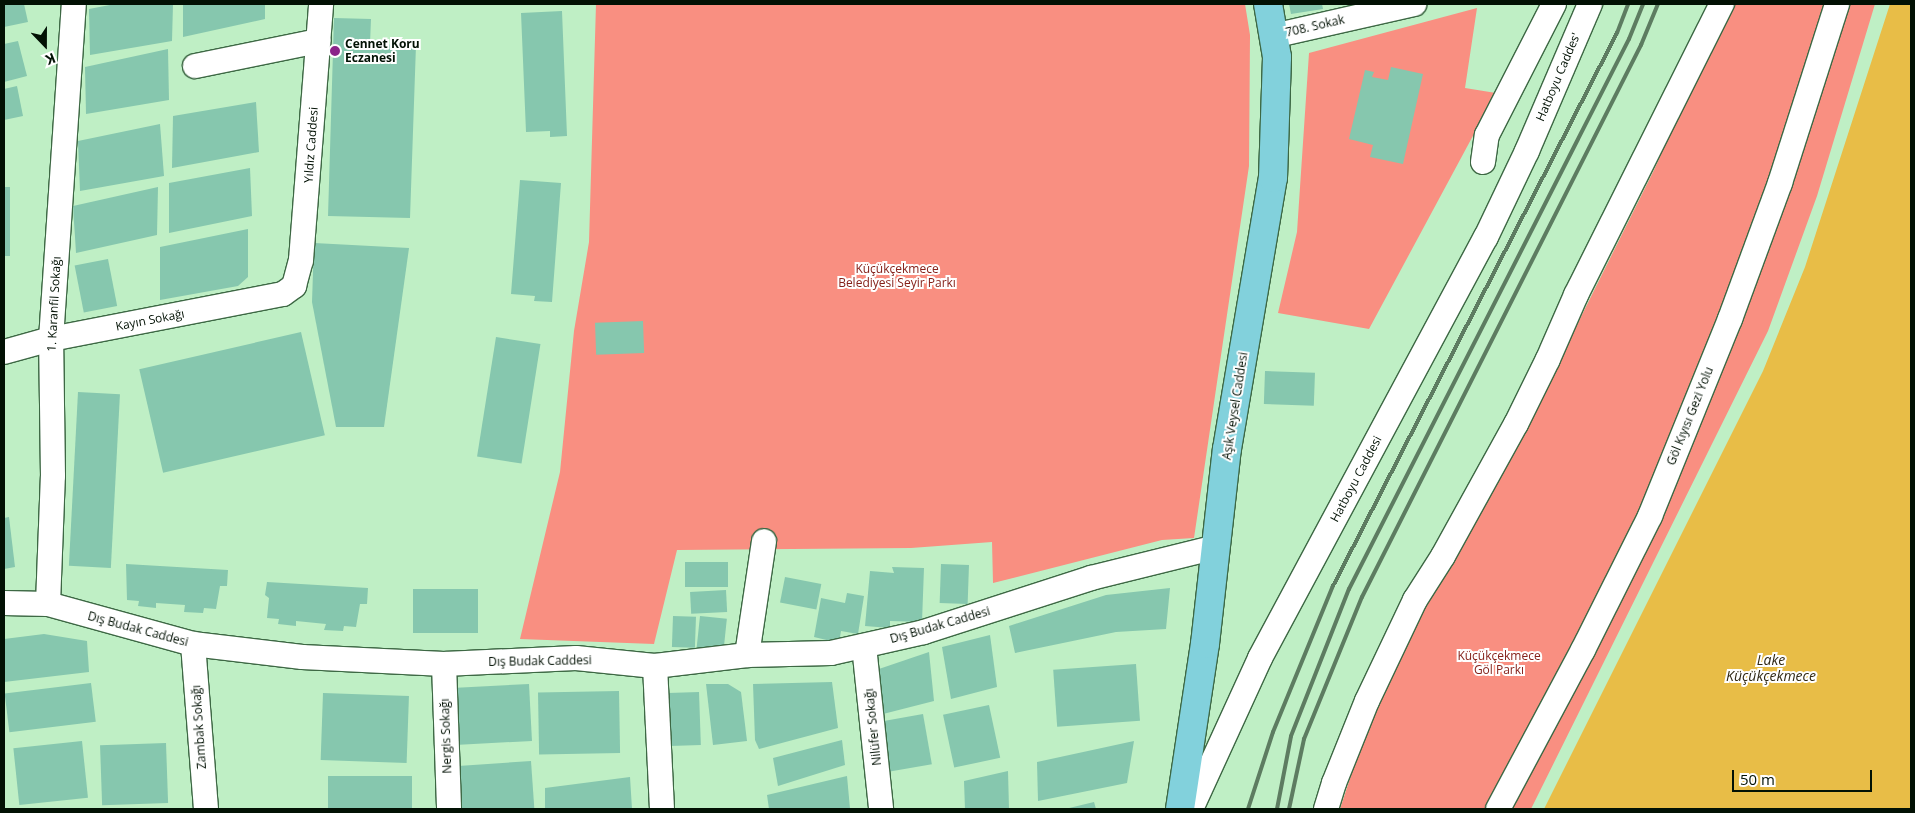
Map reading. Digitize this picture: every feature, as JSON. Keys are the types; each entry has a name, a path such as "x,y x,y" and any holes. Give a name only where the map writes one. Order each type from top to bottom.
{"main road":[{"name":"Aşık Veysel Caddesi","path":"1180,809 1205,644 1227,449 1273,178 1276,57 1268,4"}],"street":[{"name":"1. Karanfil Sokağı","path":"48,604 53,476 51,340 74,4"},
{"name":"Yıldız Caddesi","path":"294,286 301,260 321,4"},
{"name":"708. Sokak","path":"1273,36 1406,4"},
{"path":"1484,162 1487,135 1554,4"},
{"name":"Hatboyu Caddes'","path":"1527,151 1590,4"},
{"path":"1701,45 1703,23 1710,4"},
{"path":"1326,809 1334,783 1367,700 1415,600 1443,556 1516,424 1576,295 1722,4"},
{"name":"Göl Kıyısı Gezi Yolu","path":"1498,809 1584,650 1650,516 1730,318 1780,183 1836,4"},
{"path":"195,66 318,41"},
{"name":"Hatboyu Caddesi","path":"1191,809 1260,658 1486,237 1527,151"},
{"name":"Kayın Sokağı","path":"4,352 51,340 282,294 294,286"},
{"path":"747,655 764,540"},
{"name":"Dış Budak Caddesi","path":"4,603 48,604 193,644 302,657 444,664 576,658 655,666 747,655 831,653 864,646 924,632 1091,578 1216,547"},
{"name":"Zambak Sokağı","path":"193,644 206,809"},
{"name":"Nilüfer Sokağı","path":"864,646 881,809"},
{"name":"Nergis Sokağı","path":"444,664 449,809"},
{"path":"655,666 662,809"}],"green space":[{"name":"Küçükçekmece Belediyesi Seyir Parkı","path":"596,4 1245,4 1250,35 1249,166 1194,538 1162,540 993,583 992,542 911,548 677,550 654,644 520,639 560,472 574,331 589,242"},
{"name":"Küçükçekmece Göl Parkı","path":"1728,4 1875,4 1817,196 1768,331 1531,809 1340,809 1373,708 1424,602 1557,365 1654,170"},
{"path":"1477,8 1465,88 1496,93 1369,329 1278,313 1297,232 1309,53"}],"water":[{"name":"Lake Küçükçekmece","path":"1890,4 1911,4 1911,809 1544,809 1763,371 1805,267"}],"building":[{"path":"4,4 24,4 28,22 4,27"},
{"path":"115,4 173,4 172,41 90,55 89,9"},
{"path":"183,4 265,4 265,19 183,37"},
{"path":"1289,4 1322,4 1323,9 1291,14"},
{"path":"562,11 567,136 550,137 550,131 526,132 521,13"},
{"path":"334,18 371,19 370,44 416,45 410,218 328,216"},
{"path":"18,41 27,76 4,82 4,44"},
{"path":"168,49 169,100 86,114 85,67"},
{"path":"1391,67 1423,74 1403,164 1370,157 1373,145 1349,139 1365,70 1374,72 1372,77 1388,80"},
{"path":"17,86 23,116 4,120 4,89"},
{"path":"256,102 259,152 172,168 173,116"},
{"path":"160,124 164,176 80,191 78,141"},
{"path":"250,168 252,216 169,233 169,183"},
{"path":"520,180 561,183 552,302 534,301 535,296 511,294"},
{"path":"4,187 10,187 10,256 4,256"},
{"path":"158,187 157,235 76,253 73,206"},
{"path":"248,229 248,277 238,286 160,300 160,247"},
{"path":"314,243 409,248 384,427 336,427 312,302"},
{"path":"108,259 117,306 84,313 75,265"},
{"path":"643,321 644,353 596,355 595,323"},
{"path":"301,332 325,435 163,473 139,369"},
{"path":"496,337 540,344 522,464 477,457"},
{"path":"1265,371 1315,373 1314,406 1264,404"},
{"path":"78,392 120,394 111,568 69,566"},
{"path":"9,517 15,567 4,569 4,518"},
{"path":"685,562 728,562 728,587 685,587"},
{"path":"126,564 228,570 227,586 220,586 216,609 204,608 203,613 184,612 185,605 156,603 156,608 138,606 139,601 127,600"},
{"path":"941,564 969,565 968,604 940,603"},
{"path":"892,567 924,568 922,622 890,621 890,628 865,626 870,571 894,573"},
{"path":"785,577 821,584 816,610 780,603"},
{"path":"267,582 368,588 367,604 360,604 356,627 344,626 343,631 324,630 326,624 296,621 296,626 278,624 279,619 267,618 269,598 265,595"},
{"path":"1170,588 1166,629 1116,632 1015,653 1009,626 1106,595"},
{"path":"413,589 478,589 478,633 413,633"},
{"path":"726,590 727,612 691,614 690,592"},
{"path":"847,593 864,596 858,634 841,631 839,643 814,637 821,598 845,603"},
{"path":"673,616 696,617 695,648 672,647"},
{"path":"700,616 727,619 724,651 697,648"},
{"path":"44,634 87,641 89,672 4,682 4,639"},
{"path":"990,635 997,687 951,699 942,647"},
{"path":"929,652 934,701 883,714 873,671"},
{"path":"1136,664 1140,721 1057,727 1053,670"},
{"path":"832,682 838,728 759,749 755,740 753,684"},
{"path":"91,683 96,722 9,732 5,694"},
{"path":"529,684 532,741 455,745 452,688"},
{"path":"706,684 728,684 741,692 747,741 713,745"},
{"path":"619,691 620,753 539,754 538,692"},
{"path":"699,692 701,745 670,746 668,693"},
{"path":"323,693 409,696 407,763 321,760"},
{"path":"989,705 1000,758 954,768 943,715"},
{"path":"923,714 932,764 889,772 880,722"},
{"path":"842,740 845,765 778,786 773,758"},
{"path":"82,741 88,798 19,805 13,748"},
{"path":"1134,741 1127,783 1038,801 1037,762"},
{"path":"166,743 168,803 102,805 100,745"},
{"path":"531,761 534,809 461,809 458,766"},
{"path":"1008,771 1009,809 965,809 964,781"},
{"path":"328,776 412,776 412,809 328,809"},
{"path":"847,776 850,809 769,809 767,795"},
{"path":"630,777 632,809 545,809 545,788"},
{"path":"1094,802 1096,809 1065,809"}],"railway":[{"path":"1248,809 1273,732 1333,586 1617,33 1628,4"},
{"path":"1277,809 1291,736 1349,589 1629,39 1643,4"},
{"path":"1289,809 1304,739 1362,597 1641,45 1658,4"}],"place":[{"name":"Cennet Koru Eczanesi","path":"335,51"}]}
